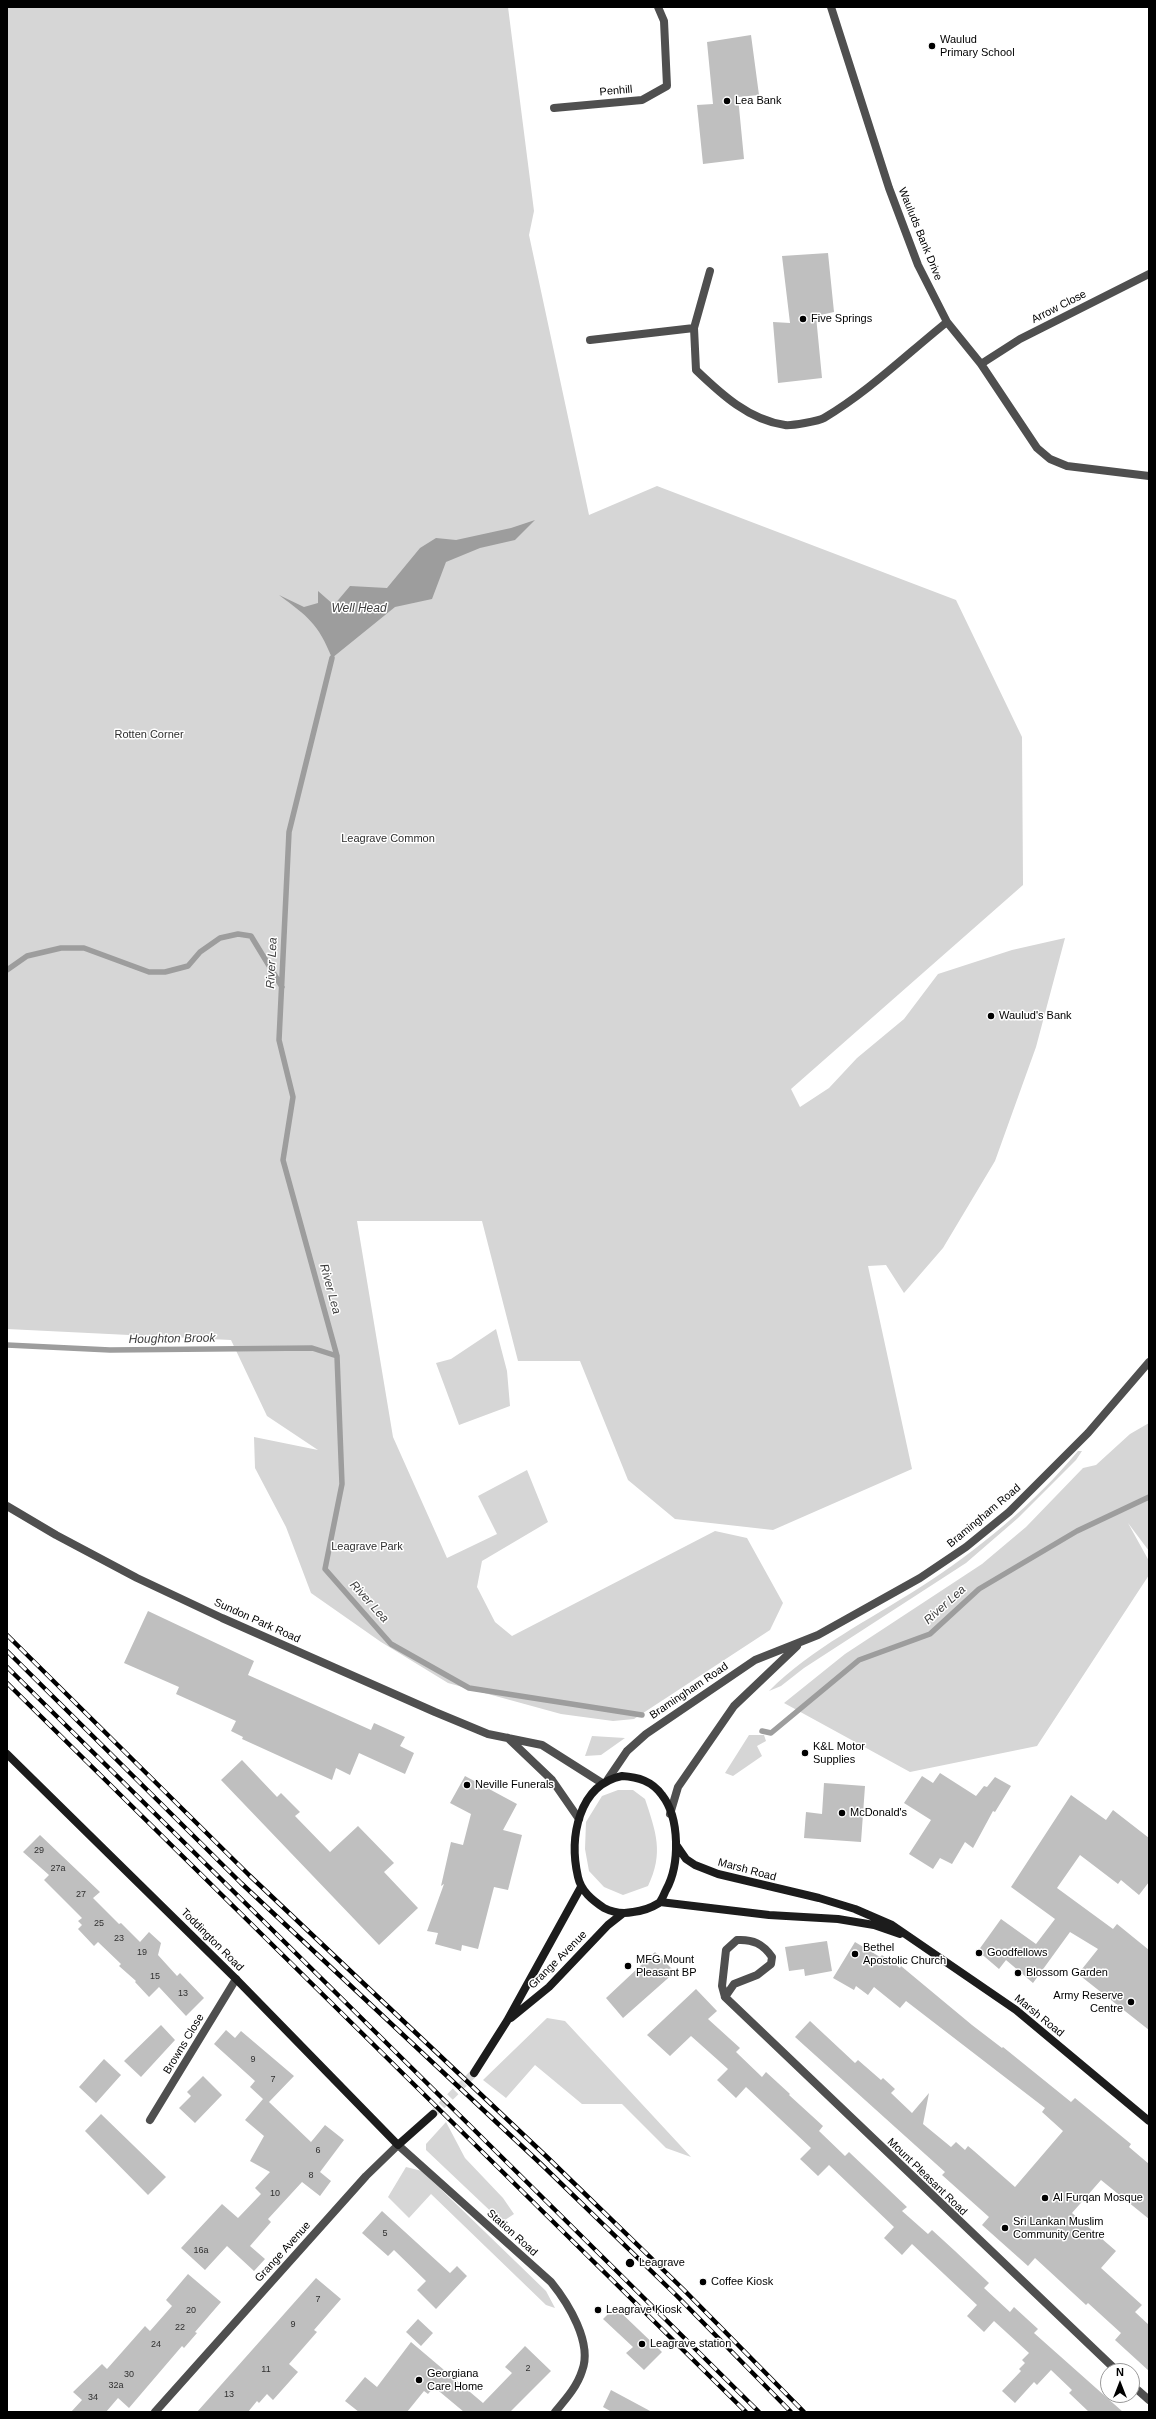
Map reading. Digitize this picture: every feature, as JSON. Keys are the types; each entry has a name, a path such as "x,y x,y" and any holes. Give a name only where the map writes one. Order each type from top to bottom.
{"main road":[{"name":"Toddington Road","path":"7,1754 236,1979 398,2145"},
{"path":"622,1776 638,1777 651,1784 662,1795 670,1814 677,1846 675,1870 660,1902 642,1911 622,1914 608,1910 595,1902 581,1887 574,1860 578,1819 588,1799 605,1781 622,1776"},
{"name":"Marsh Road","path":"677,1846 686,1859 695,1865 718,1874 820,1898 856,1909 892,1926 1016,2010 1149,2121"},
{"name":"Grange Avenue","path":"474,2073 507,2021 581,1887"},
{"name":"Marsh Road","path":"660,1902 769,1915 838,1919 874,1926 908,1936"},
{"name":"Grange Avenue","path":"507,2021 549,1987 608,1925 622,1914"},
{"name":"Grange Avenue","path":"398,2145 433,2114"}],"street":[{"name":"Penhill","path":"554,108 642,100 667,86 664,21 658,7"},
{"name":"Wauluds Bank Drive","path":"831,7 889,188 918,265 947,322 981,364 1037,448 1050,459 1067,466 1149,476"},
{"path":"710,271 694,328 696,370 723,396 752,415 786,426 822,419 865,389 947,322"},
{"name":"Arrow Close","path":"981,364 1020,339 1149,274"},
{"path":"590,340 694,328"},
{"name":"Bramingham Road","path":"605,1781 627,1751 646,1734 755,1660 799,1644 920,1578 966,1547 1009,1512 1088,1433 1149,1362"},
{"name":"Sundon Park Road","path":"7,1506 56,1535 117,1567 222,1618 488,1734 542,1745 605,1781"},
{"name":"Bramingham Road","path":"670,1814 678,1788 734,1706 799,1644"},
{"path":"507,1738 552,1780 578,1819"},
{"path":"737,1940 756,1942 764,1947 772,1957 771,1964 757,1975 734,1984 725,1997 722,1986 726,1950 737,1940"},
{"name":"Browns Close","path":"150,2120 236,1979"},
{"name":"Mount Pleasant Road","path":"725,1997 1109,2363"},
{"name":"Station Road","path":"398,2145 551,2282 572,2312 582,2337 584,2355 583,2370 568,2397 555,2412"},
{"name":"Grange Avenue","path":"155,2412 366,2176 398,2145"},
{"path":"1140,2392 1149,2400"}],"green space":[{"name":"Leagrave Common","path":"7,7 508,7 534,211 529,235 589,515 657,486 956,600 1022,737 1023,885 791,1089 800,1107 829,1088 857,1058 904,1019 938,974 1012,950 1065,938 1036,1047 995,1161 943,1248 904,1293 886,1265 868,1266 912,1469 773,1530 675,1519 628,1480 580,1361 518,1361 482,1221 357,1221 393,1437 447,1558 497,1534 478,1496 527,1470 548,1522 482,1561 477,1587 495,1622 512,1636 715,1531 747,1538 783,1603 770,1630 634,1719 613,1721 561,1714 448,1683 381,1642 311,1593 286,1527 255,1468 254,1437 318,1450 267,1416 231,1340 7,1329"},
{"path":"496,1329 507,1371 510,1406 459,1425 436,1363 451,1359"},
{"path":"1149,1423 1149,1551 1128,1523 1149,1561 1149,1575 1037,1746 910,1772 784,1703 845,1654 982,1564 1026,1527 1083,1468 1096,1465 1130,1434"},
{"path":"1078,1451 1082,1451 1076,1460 1018,1518 966,1563 804,1668 781,1686 769,1691 804,1661 822,1648 941,1574 1004,1526 1043,1490"},
{"path":"749,1735 764,1735 766,1741 757,1746 762,1756 733,1776 725,1773"},
{"path":"592,1736 625,1738 601,1755 585,1756"},
{"path":"618,1790 633,1790 645,1799 657,1842 656,1863 648,1886 623,1895 604,1887 589,1871 585,1849 586,1822 602,1796"},
{"path":"547,2018 565,2021 691,2157 666,2148 622,2104 582,2104 535,2065 506,2098 483,2080"},
{"path":"446,2122 465,2158 503,2198 514,2214 502,2222 426,2150 426,2144"},
{"path":"406,2167 422,2171 546,2291 555,2308 546,2305 431,2194 409,2218 388,2197"}],"water":[{"name":"Well Head","path":"535,520 515,540 480,548 446,562 432,599 395,607 332,658 317,628 305,615 279,595 304,607 318,603 318,591 334,605 350,586 387,588 420,548 436,538 456,540 511,528"}],"building":[{"name":"Lea Bank","path":"751,35 759,95 738,97 744,159 703,164 697,105 713,104 707,42"},
{"name":"Five Springs","path":"828,253 834,312 816,316 822,378 778,383 773,322 790,323 782,256"},
{"path":"148,1611 254,1661 248,1675 371,1730 374,1723 405,1737 400,1746 414,1753 405,1774 359,1753 350,1775 336,1768 332,1780 242,1739 243,1737 231,1731 236,1721 176,1694 179,1687 124,1663"},
{"path":"242,1760 277,1797 281,1793 300,1812 295,1816 330,1852 358,1826 394,1863 384,1872 418,1908 379,1945 221,1780"},
{"path":"940,1773 976,1796 984,1786 987,1787 995,1777 1011,1786 995,1812 993,1811 973,1848 965,1842 952,1864 940,1858 933,1869 909,1854 931,1820 904,1803 922,1776 933,1783"},
{"path":"465,1776 517,1804 503,1830 522,1835 508,1890 494,1887 478,1949 462,1945 461,1951 435,1944 438,1933 427,1931 444,1884 441,1886 451,1842 463,1845 471,1814 450,1803"},
{"name":"McDonald's","path":"824,1783 865,1786 861,1842 804,1838 806,1812 822,1814"},
{"path":"1071,1795 1106,1820 1113,1810 1149,1838 1149,1882 1139,1895 1121,1880 1118,1884 1080,1855 1057,1888 1113,1929 1117,1924 1149,1950 1149,2030 1078,1974 1098,1949 1070,1932 1033,1983 1006,1960 999,1969 978,1951 1001,1919 1036,1944 1055,1919 1011,1887"},
{"path":"40,1835 100,1892 93,1898 119,1924 121,1923 140,1942 149,1932 161,1943 158,1955 177,1976 180,1973 204,1998 186,2016 159,1987 149,1997 135,1982 136,1981 119,1966 121,1964 98,1942 94,1946 78,1929 82,1925 78,1921 82,1918 44,1880 49,1875 23,1852"},
{"path":"827,1941 832,1971 805,1976 804,1969 789,1971 785,1947"},
{"path":"855,1942 880,1957 882,1955 900,1968 901,1966 972,2025 1002,2048 1003,2047 1071,2102 1075,2098 1131,2144 1129,2147 1149,2164 1149,2219 1101,2180 1072,2213 1116,2251 1101,2268 1142,2305 1135,2312 1149,2325 1149,2371 1115,2340 1121,2333 1088,2303 1086,2305 1035,2258 1028,2266 982,2225 989,2217 942,2175 945,2172 795,2037 810,2021 855,2063 858,2060 881,2080 883,2078 895,2089 891,2093 912,2113 929,2093 923,2124 951,2147 956,2142 965,2150 968,2146 1015,2187 1063,2131 1042,2112 1045,2108 906,2001 900,2008 874,1987 868,1995 856,1986 854,1990 833,1978"},
{"path":"655,1952 675,1972 623,2018 606,1998"},
{"path":"696,1989 717,2011 708,2019 740,2048 736,2052 762,2077 766,2072 790,2094 789,2095 823,2126 819,2131 845,2156 849,2152 907,2207 902,2211 928,2234 932,2230 989,2283 984,2288 1010,2312 1014,2307 1038,2329 1034,2333 1100,2392 1100,2403 1113,2403 1123,2412 1089,2412 1069,2393 1072,2390 1051,2370 1037,2385 1034,2382 1015,2403 1002,2391 1021,2371 1019,2369 1025,2363 1022,2360 1029,2353 994,2321 984,2332 967,2316 977,2305 912,2244 902,2255 884,2238 894,2227 829,2165 818,2176 800,2159 811,2148 746,2087 736,2098 717,2080 728,2069 691,2036 670,2056 647,2035"},
{"path":"161,2025 175,2040 141,2077 124,2061"},
{"path":"226,2030 235,2038 241,2031 294,2076 269,2102 311,2142 325,2125 344,2140 320,2172 331,2181 320,2196 302,2182 268,2219 271,2222 250,2246 265,2259 254,2271 227,2246 205,2270 181,2248 222,2204 238,2218 261,2194 255,2188 270,2172 250,2161 264,2136 245,2120 263,2099 250,2087 255,2081 214,2044"},
{"path":"104,2059 121,2075 96,2103 79,2087"},
{"path":"203,2076 222,2095 195,2123 179,2108 191,2096 187,2092"},
{"path":"101,2114 166,2177 148,2195 85,2131"},
{"path":"382,2211 450,2273 457,2266 467,2276 436,2309 417,2290 426,2281 394,2250 388,2256 362,2233"},
{"path":"188,2274 221,2302 195,2332 197,2333 184,2348 182,2346 129,2408 118,2398 106,2412 71,2412 82,2400 73,2392 102,2364 107,2369 145,2326 150,2331 172,2306 166,2300"},
{"path":"316,2278 341,2299 314,2330 317,2332 289,2364 298,2372 273,2400 267,2394 259,2403 257,2401 248,2412 197,2412"},
{"name":"Leagrave station","path":"615,2307 662,2352 644,2370 626,2353 633,2347 603,2319"},
{"path":"418,2319 433,2333 421,2346 406,2332"},
{"name":"Georgiana Care Home","path":"411,2342 483,2403 512,2373 505,2367 525,2346 551,2371 510,2412 464,2412 434,2387 428,2394 424,2391 407,2412 359,2412 345,2401 365,2377 377,2387"},
{"path":"611,2390 652,2412 612,2412 603,2407"}],"waterway":[{"name":"River Lea","path":"332,658 289,832 279,1040 293,1097 283,1160 337,1356 342,1484 325,1569 391,1644 469,1688 642,1715"},
{"path":"7,970 27,956 61,948 84,948 149,972 165,972 188,966 200,952 220,938 238,934 251,936 282,987"},
{"name":"Houghton Brook","path":"7,1345 110,1350 312,1348 337,1356"},
{"name":"River Lea","path":"762,1731 771,1733 859,1660 930,1634 979,1589 1077,1531 1149,1497"}],"tunnel":[{"path":"433,2114 474,2073"}],"railway":[{"path":"7,1635 249,1875 547,2157 683,2289 804,2412"},
{"path":"7,1651 241,1883 541,2164 677,2296 791,2412"},
{"path":"7,1667 759,2412"},
{"path":"7,1683 746,2412"}],"place":[{"name":"Waulud Primary School","path":"932,46"},
{"name":"Lea Bank","path":"727,101"},
{"name":"Five Springs","path":"803,319"},
{"name":"Waulud's Bank","path":"991,1016"},
{"name":"K&L Motor Supplies","path":"805,1753"},
{"name":"Neville Funerals","path":"467,1785"},
{"name":"McDonald's","path":"842,1813"},
{"name":"Goodfellows","path":"979,1953"},
{"name":"Bethel Apostolic Church","path":"855,1954"},
{"name":"MFG Mount Pleasant BP","path":"628,1966"},
{"name":"Blossom Garden","path":"1018,1973"},
{"name":"Army Reserve Centre","path":"1131,2002"},
{"name":"Al Furqan Mosque","path":"1045,2198"},
{"name":"Sri Lankan Muslim Community Centre","path":"1005,2228"},
{"name":"Leagrave","path":"630,2263"},
{"name":"Coffee Kiosk","path":"703,2282"},
{"name":"Leagrave Kiosk","path":"598,2310"},
{"name":"Leagrave station","path":"642,2344"},
{"name":"Georgiana Care Home","path":"419,2380"}],"park label":[{"name":"Rotten Corner","path":"149,735"},
{"name":"Leagrave Park","path":"367,1547"}]}
